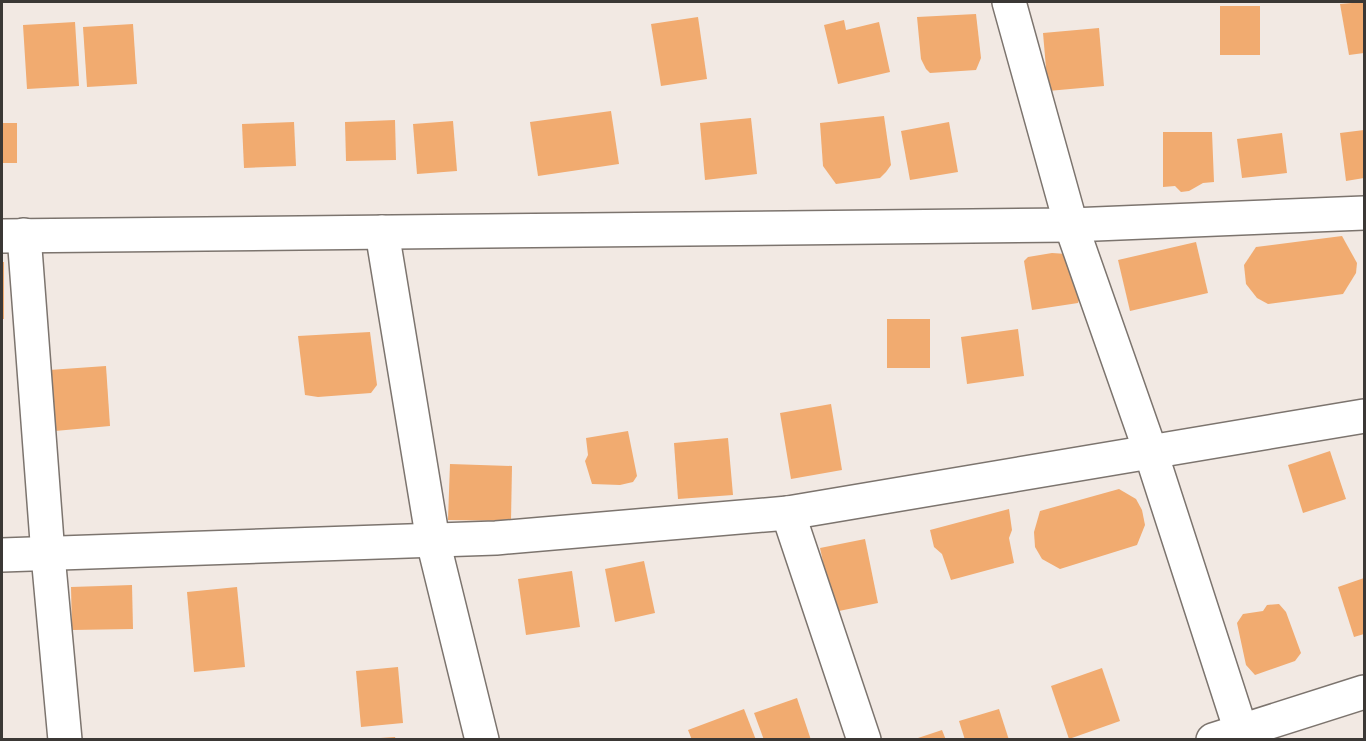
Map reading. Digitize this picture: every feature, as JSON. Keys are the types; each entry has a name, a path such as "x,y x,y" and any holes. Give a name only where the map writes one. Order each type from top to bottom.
{"street":[{"path":"1009,2 1071,225 1151,453 1232,737 1365,692"},
{"path":"65,740 48,555 13,236 1071,225 1365,213"},
{"path":"382,232 433,541 482,740"},
{"path":"2,555 496,538 788,513 1365,416"},
{"path":"788,513 864,740"}],"building":[{"path":"1364,2 1364,53 1349,55 1340,4"},
{"path":"1220,6 1260,6 1260,55 1220,55"},
{"path":"976,14 981,58 976,70 930,73 921,59 917,17"},
{"path":"698,17 707,79 661,86 651,24"},
{"path":"844,20 846,30 879,22 890,72 838,84 824,25"},
{"path":"75,22 79,86 27,89 23,25"},
{"path":"133,24 137,84 87,87 83,27"},
{"path":"1099,28 1104,86 1048,91 1043,33"},
{"path":"611,111 619,164 538,176 530,122"},
{"path":"884,116 891,165 880,178 836,184 823,166 820,123"},
{"path":"751,118 757,174 705,180 700,123"},
{"path":"395,120 396,160 346,161 345,122"},
{"path":"453,121 457,171 417,174 413,124"},
{"path":"294,122 296,166 244,168 242,124"},
{"path":"949,122 958,172 910,180 901,131"},
{"path":"2,123 17,123 17,163 2,163"},
{"path":"1364,130 1364,178 1346,181 1340,133"},
{"path":"1163,132 1212,132 1214,182 1203,183 1189,191 1181,192 1175,186 1163,187"},
{"path":"1282,133 1287,173 1242,178 1237,139"},
{"path":"1342,236 1357,263 1356,273 1343,294 1268,304 1257,298 1246,284 1244,265 1256,247"},
{"path":"1196,242 1208,293 1130,311 1118,260"},
{"path":"1052,253 1067,254 1080,297 1078,303 1032,310 1024,261 1028,257"},
{"path":"2,262 4,262 4,319 2,319"},
{"path":"887,319 930,319 930,368 887,368"},
{"path":"1018,329 1024,376 967,384 961,337"},
{"path":"370,332 377,385 371,393 318,397 305,395 298,336"},
{"path":"106,366 110,426 55,431 49,370"},
{"path":"831,404 842,470 791,479 780,413"},
{"path":"628,431 637,476 633,482 620,485 592,484 585,461 588,455 586,438"},
{"path":"728,438 733,495 678,499 674,443"},
{"path":"1330,451 1346,499 1303,513 1288,465"},
{"path":"450,464 512,466 511,521 448,520"},
{"path":"1119,489 1136,499 1142,510 1145,525 1137,545 1060,569 1042,559 1035,547 1034,532 1040,511"},
{"path":"1009,509 1012,530 1009,538 1014,563 951,580 942,554 934,547 930,530"},
{"path":"865,539 878,603 834,612 820,548"},
{"path":"644,561 655,613 615,622 605,569"},
{"path":"572,571 580,627 526,635 518,579"},
{"path":"1364,578 1364,634 1354,637 1338,587"},
{"path":"132,585 133,629 72,630 71,587"},
{"path":"237,587 245,667 194,672 187,592"},
{"path":"1279,604 1286,612 1301,653 1295,661 1255,675 1246,665 1237,623 1243,614 1263,611 1267,605"},
{"path":"398,667 403,723 361,727 356,671"},
{"path":"1102,668 1120,721 1069,739 1051,686"},
{"path":"797,698 811,740 764,740 754,713"},
{"path":"744,709 756,740 692,740 688,730"},
{"path":"999,709 1009,740 965,740 959,721"},
{"path":"942,730 946,740 915,740 915,739"},
{"path":"395,737 396,740 380,740 380,738"}]}
